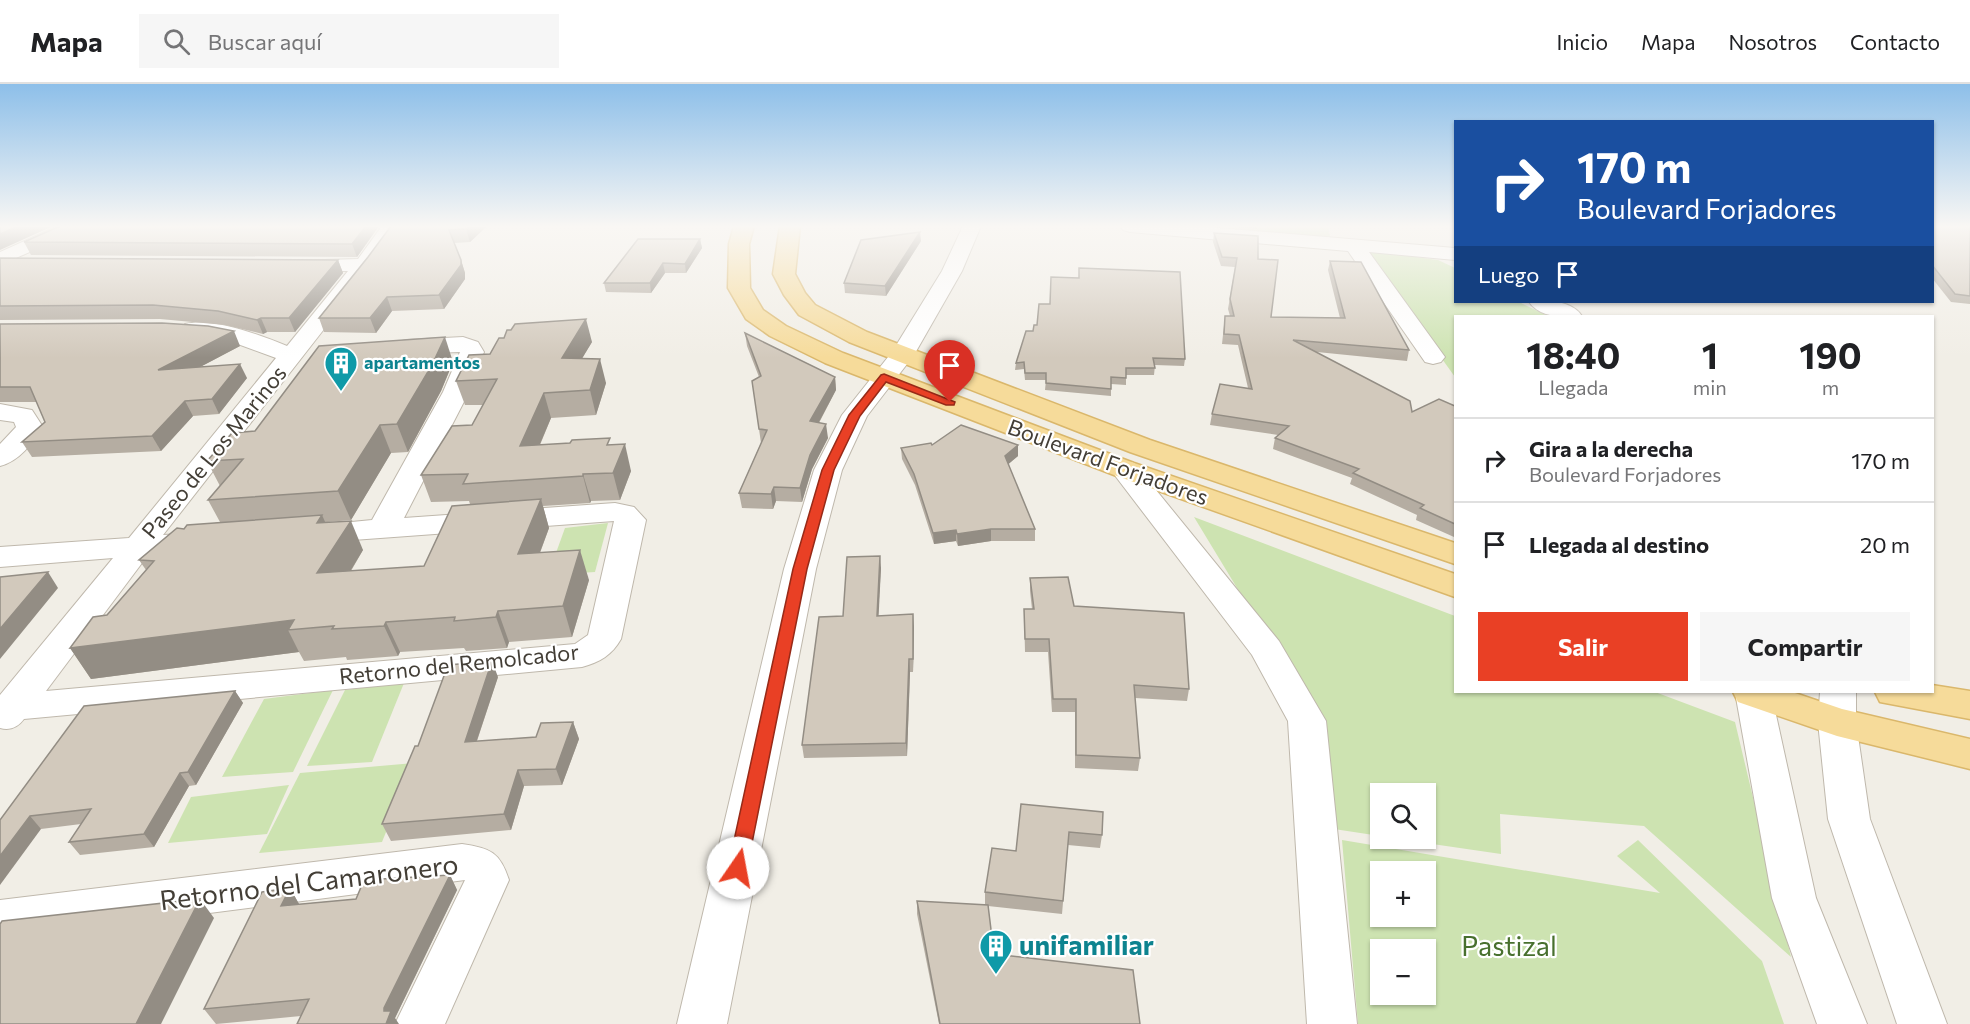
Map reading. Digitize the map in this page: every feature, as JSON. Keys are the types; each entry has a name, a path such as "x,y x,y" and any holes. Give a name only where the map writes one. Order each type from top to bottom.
{"main road":[{"name":"Boulevard Forjadores","path":"739,270 739,288 754,314 778,331 834,358 893,366 1454,554"},
{"name":"Boulevard Forjadores","path":"785,270 784,274 807,310 858,337 893,366 1124,469 1454,586"},
{"path":"1759,693 1838,707 1970,754"},
{"path":"1900,693 1970,705"}],"street":[{"path":"291,356 360,270"},
{"path":"1371,270 1433,357"},
{"path":"702,1024 800,569 828,470 855,415 893,366 952,271"},
{"path":"1541,303 1569,315"},
{"name":"Paseo de Los Marinos","path":"5,713 291,356 254,339 215,331 169,327"},
{"path":"380,349 463,344 470,347 472,352 456,392 383,529"},
{"path":"291,356 324,353"},
{"path":"0,412 23,416 30,427 17,444 0,458"},
{"path":"1124,469 1267,649 1307,721 1332,1024"},
{"name":"Retorno del Remolcador","path":"5,713 582,655 596,648 604,639 632,520 623,513 615,512 278,536"},
{"path":"0,557 231,540"},
{"path":"1753,693 1794,898 1842,1024"},
{"path":"1838,707 1849,819 1922,1024"},
{"name":"Retorno del Camaronero","path":"0,920 462,862 476,864 484,870 487,880 420,1024"}],"green space":[{"path":"1378,270 1454,270 1454,303 1521,303 1546,315 1454,315 1454,376"},
{"path":"1194,517 1454,616 1454,693 1658,693 1735,722 1791,957 1644,826 1500,814 1501,854 1436,845 1436,783 1370,783 1370,834 1334,829 1271,644"},
{"path":"608,523 595,572 548,575 565,528"},
{"path":"404,683 372,762 307,766 345,690"},
{"path":"333,690 293,772 222,777 264,699"},
{"path":"414,763 382,842 259,853 300,773"},
{"path":"289,785 267,834 168,843 191,797"},
{"name":"Pastizal","path":"1342,840 1370,845 1370,849 1396,849 1660,893 1617,856 1638,840 1762,961 1784,1024 1358,1024"}],"building":[{"path":"0,270 330,270 289,318 257,320 218,311 153,305 0,306"},
{"path":"358,270 457,270 439,295 387,297 370,318 319,318"},
{"path":"614,270 659,270 650,283 604,283"},
{"path":"849,270 895,270 885,286 844,283"},
{"path":"1079,270 1180,272 1185,359 1153,358 1155,368 1126,368 1126,378 1111,377 1111,389 1046,383 1046,373 1025,373 1024,362 1016,363 1026,331 1033,331 1034,325 1037,325 1039,304 1050,304 1051,277 1079,278"},
{"path":"1235,270 1277,270 1271,317 1345,318 1332,270 1365,270 1409,350 1293,340 1410,401 1412,412 1439,399 1454,406 1454,524 1420,508 1424,505 1353,473 1359,469 1275,438 1289,426 1212,414 1220,384 1252,389 1239,335 1224,334 1225,316 1234,316 1230,299"},
{"path":"1936,270 1970,270 1970,296 1955,294"},
{"path":"586,319 562,358 600,359 590,390 544,393 520,446 610,438 607,445 625,444 613,473 463,484 468,474 421,475 452,426 472,425 497,379 456,381 469,355 490,354 499,338 504,338 507,330 511,330 515,324"},
{"path":"162,323 208,326 234,331 158,370 240,364 212,399 185,401 152,436 22,442 45,422 30,387 0,387 0,324"},
{"path":"745,333 835,377 810,421 826,424 810,455 800,488 774,487 771,494 739,493 767,430 759,429 752,381 761,376"},
{"path":"445,337 432,365 397,424 380,425 338,491 208,500 243,459 207,461 232,433 255,431 319,346"},
{"path":"961,425 1018,445 1005,456 1035,529 991,529 957,534 956,530 933,533 914,474 901,448 931,443 932,445"},
{"path":"541,499 518,554 580,550 563,606 498,611 496,617 454,621 455,617 386,622 384,626 332,629 334,626 288,630 294,620 70,648 93,617 107,615 154,561 139,560 177,528 184,529 187,525 322,515 317,523 351,521 317,573 424,566 452,506"},
{"path":"880,556 877,616 913,614 913,659 909,659 906,743 802,745 819,617 843,616 847,557"},
{"path":"48,572 0,629 0,577"},
{"path":"1068,577 1074,606 1184,613 1189,689 1134,685 1140,758 1076,755 1076,699 1053,699 1049,639 1025,639 1024,609 1034,609 1030,578"},
{"path":"492,661 465,742 536,737 541,723 573,722 556,769 518,770 504,814 382,824 415,746 418,746 448,665"},
{"path":"235,691 188,772 180,773 144,834 69,842 91,809 30,816 0,856 0,820 84,706"},
{"name":"unifamiliar","path":"1021,804 1103,812 1102,835 1069,832 1063,901 985,892 992,848 1016,851"},
{"path":"450,875 384,1008 384,1011 391,1011 386,1024 297,1024 309,999 204,1009 262,892 290,888 281,906 356,899 364,880"},
{"path":"200,899 136,1024 0,1024 0,924 2,921"},
{"name":"unifamiliar","path":"917,901 988,905 994,954 1133,970 1140,1024 940,1024"}],"place":[{"name":"apartamentos","path":"341,392"},
{"name":"unifamiliar","path":"996,975"}],"route":[{"path":"738,868 800,569 828,470 855,415 884,377 950,402"}]}
